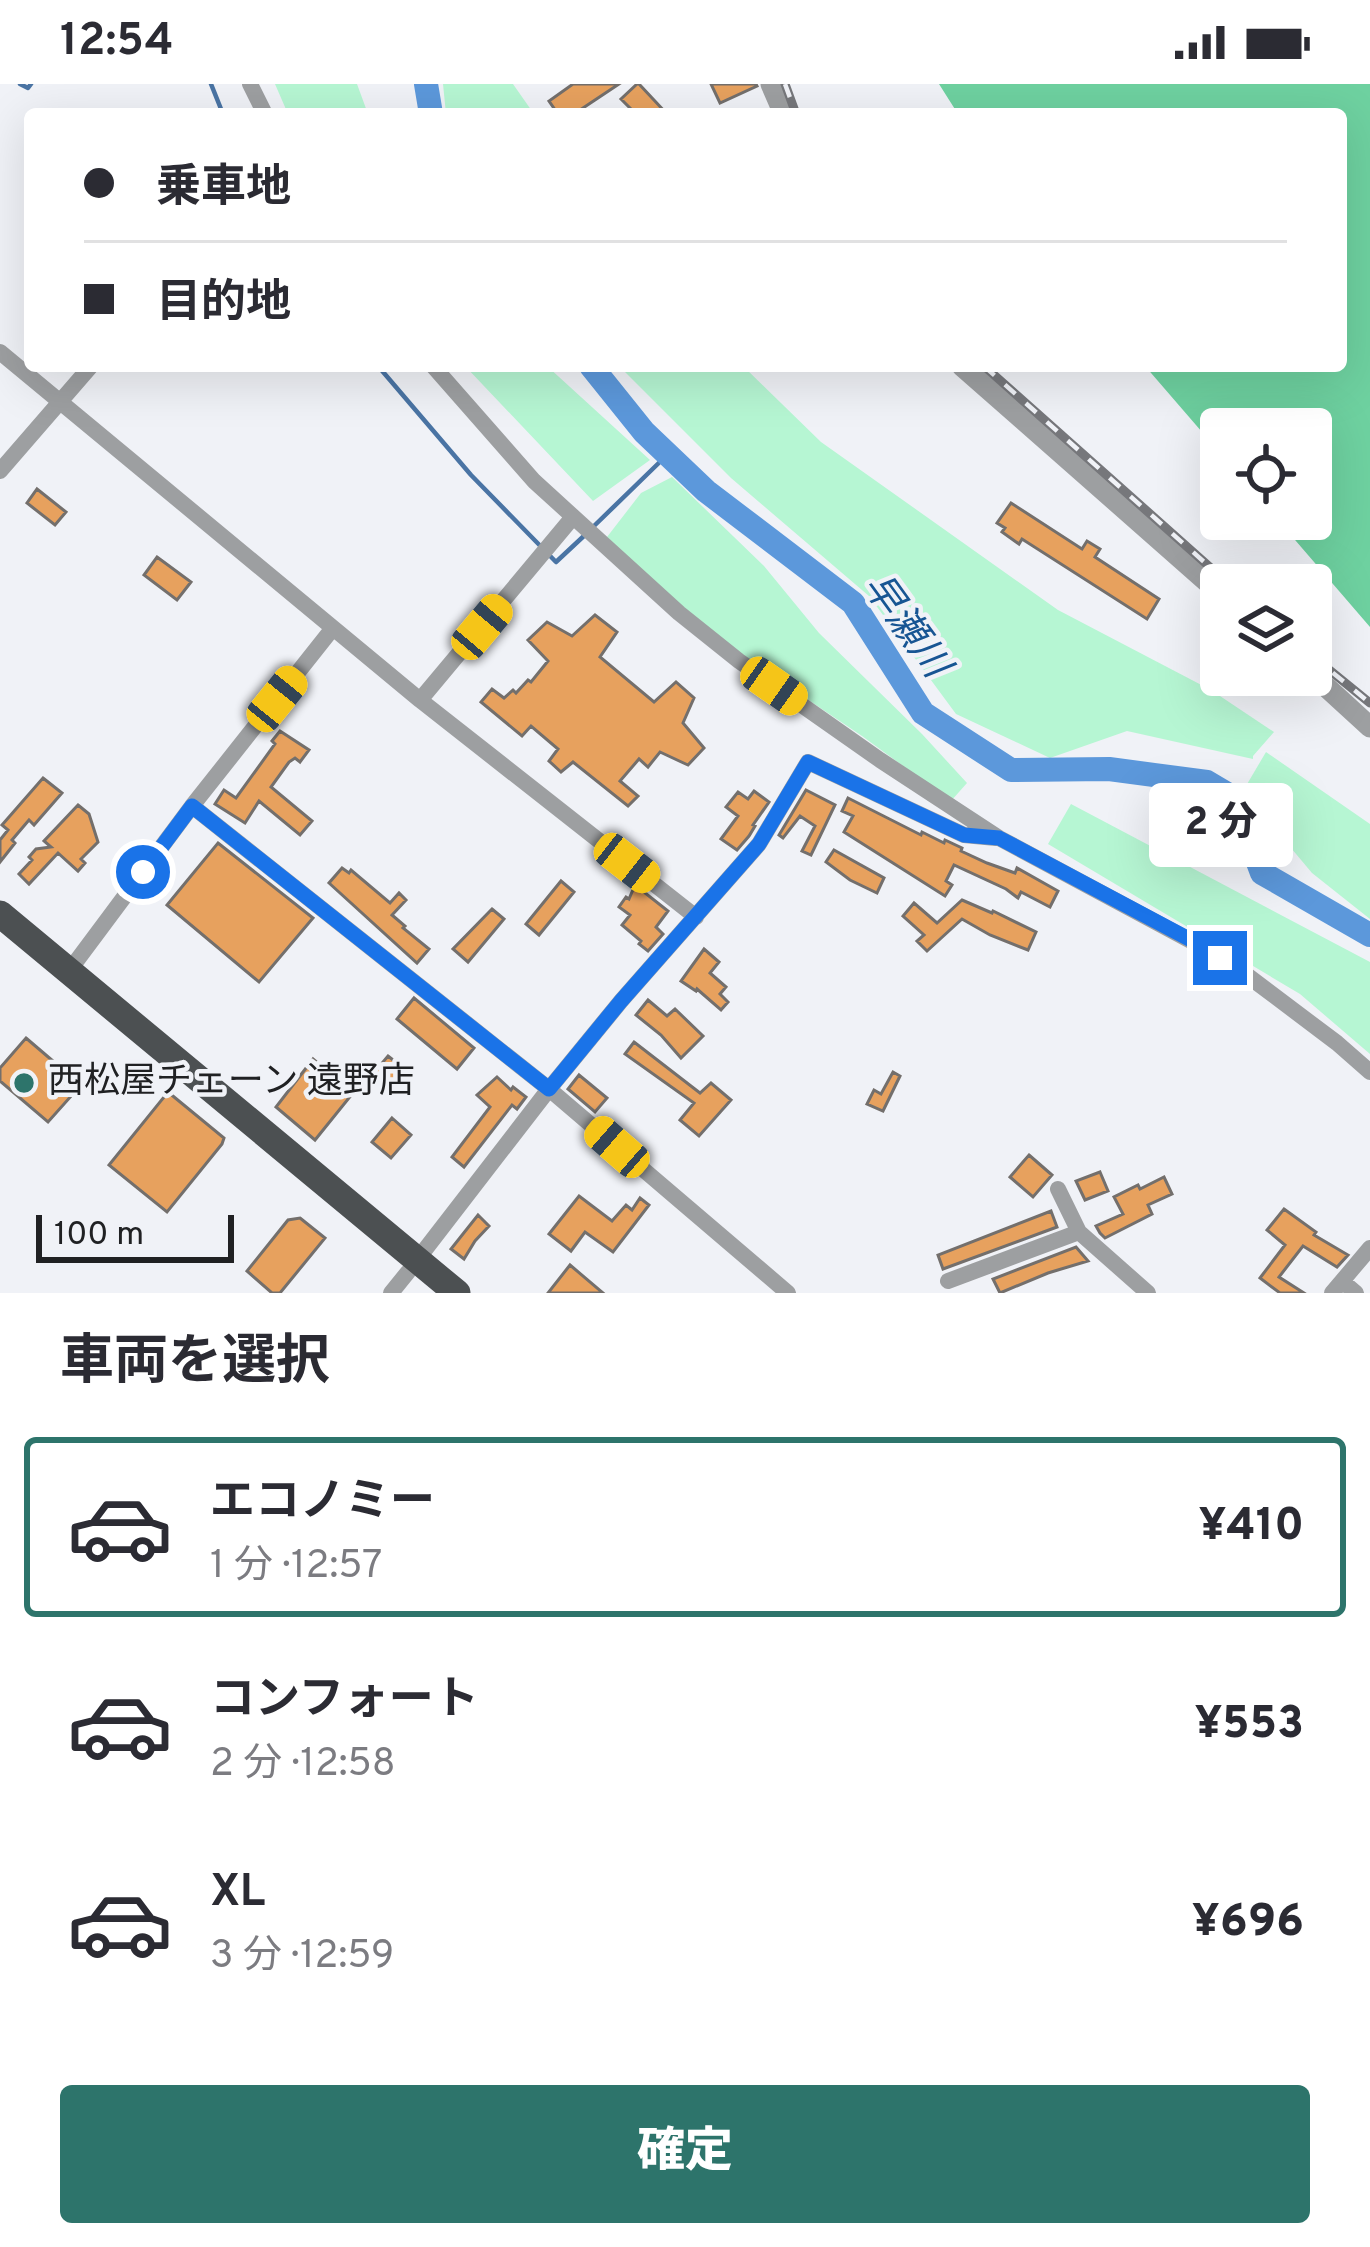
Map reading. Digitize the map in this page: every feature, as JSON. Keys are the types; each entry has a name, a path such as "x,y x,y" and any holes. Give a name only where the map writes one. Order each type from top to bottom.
{"highway":[{"path":"0,914 405,1275 457,1293"},
{"path":"0,934 405,1275 434,1293"}],"street":[{"path":"0,352 24,372"},
{"path":"24,372 421,700 696,917"},
{"path":"0,471 86,372"},
{"path":"438,372 534,482 679,614 739,661 999,838 1229,964 1370,1072"},
{"path":"969,372 1200,576"},
{"path":"421,700 573,517"},
{"path":"69,971 333,628"},
{"path":"1332,692 1370,727"},
{"path":"405,1275 621,1001 759,844 808,762 964,835 999,838"},
{"path":"192,806 549,1089 788,1293"},
{"path":"1058,1190 1079,1232 1148,1293"},
{"path":"948,1281 1079,1232"},
{"path":"1343,1289 1370,1248"}],"green space":[{"path":"275,84 357,84 366,108 285,108"},
{"path":"443,84 513,84 530,108 445,108"},
{"path":"939,84 1370,84 1370,627 1332,583 1332,564 1316,564 1295,540 1332,540 1332,408 1200,408 1200,430 1150,372 1347,372 1347,108 954,108"},
{"path":"471,372 554,372 650,460 593,501"},
{"path":"625,372 749,372 821,442 1058,610 1200,684 1200,696 1220,696 1274,732 1253,759 1127,731 1050,758 956,714 869,596 731,478"},
{"path":"672,477 764,566 819,633 967,783 951,801 752,662 674,601 607,537 641,493"},
{"path":"1266,752 1370,824 1370,919 1312,873 1243,791"},
{"path":"1071,804 1370,962 1370,1054 1300,994 1048,844"}],"building":[{"path":"573,84 619,84 583,108 554,108 549,101"},
{"path":"639,84 661,108 630,108 621,99"},
{"path":"711,84 756,84 757,86 720,103"},
{"path":"37,489 66,512 55,525 27,503"},
{"path":"1011,503 1082,549 1087,541 1100,549 1095,557 1159,599 1147,619 1022,539 1019,544 1002,532 1005,528 997,523"},
{"path":"157,557 191,582 177,600 144,575"},
{"path":"595,615 617,632 600,657 654,702 676,682 694,698 683,723 704,748 688,765 660,752 648,767 639,759 620,781 638,796 628,806 573,762 561,772 549,761 558,749 531,726 522,736 481,702 492,689 504,698 531,682 548,661 528,640 547,622 572,636"},
{"path":"280,731 309,750 300,762 295,758 289,762 271,787 312,821 300,835 259,801 245,823 215,804 224,790 236,798"},
{"path":"43,778 62,793 34,825 29,820 0,862 0,840 8,830 2,825"},
{"path":"806,790 835,805 811,855 802,851 815,826 800,816 783,838 779,835"},
{"path":"754,791 769,802 737,850 721,839 738,816 726,807 738,792 748,799"},
{"path":"848,798 987,863 1015,873 1017,868 1058,891 1050,907 1021,892 1018,898 954,865 946,881 952,885 945,896 844,832 853,816 842,811"},
{"path":"78,805 89,814 98,842 81,859 85,863 78,871 58,853 29,884 19,874 32,860 29,857 36,849 51,847 44,841"},
{"path":"218,843 313,918 259,982 167,905"},
{"path":"834,850 884,878 877,893 826,862"},
{"path":"342,868 351,870 390,903 399,893 406,900 392,915 429,949 417,963 329,883"},
{"path":"561,881 574,892 539,935 526,924"},
{"path":"635,885 668,911 656,927 663,934 648,951 622,925 630,915 619,907"},
{"path":"962,900 1036,932 1028,950 962,919 927,951 917,941 924,935 903,916 914,903 937,923"},
{"path":"492,909 504,919 468,962 453,949"},
{"path":"704,949 719,962 710,973 726,987 720,994 728,1002 721,1010 681,981"},
{"path":"414,998 474,1048 457,1069 397,1019"},
{"path":"648,1000 667,1016 675,1009 703,1036 681,1058 636,1015"},
{"path":"26,1038 81,1085 48,1122 0,1081 0,1068"},
{"path":"634,1042 700,1093 711,1083 731,1100 699,1136 680,1120 694,1103 625,1054"},
{"path":"388,1056 407,1071 391,1090 372,1075"},
{"path":"313,1059 353,1093 315,1140 276,1107"},
{"path":"893,1072 900,1076 883,1111 867,1104 874,1090 881,1094"},
{"path":"579,1075 607,1098 595,1112 568,1089"},
{"path":"497,1077 526,1097 517,1109 512,1105 464,1167 452,1157 490,1107 477,1095"},
{"path":"168,1092 224,1138 167,1212 109,1165"},
{"path":"392,1118 411,1135 391,1158 372,1142"},
{"path":"1029,1155 1052,1175 1033,1197 1010,1177"},
{"path":"1100,1172 1108,1191 1085,1200 1076,1181"},
{"path":"1164,1177 1172,1194 1148,1205 1152,1214 1105,1238 1100,1233 1096,1226 1123,1214 1114,1197"},
{"path":"579,1196 612,1221 626,1205 632,1210 640,1198 649,1205 613,1252 585,1232 571,1251 549,1234"},
{"path":"1284,1209 1314,1235 1348,1255 1337,1267 1303,1246 1279,1277 1304,1293 1280,1293 1260,1278 1285,1245 1267,1230"},
{"path":"1051,1211 1057,1227 943,1269 938,1255"},
{"path":"478,1215 489,1226 464,1259 451,1249"},
{"path":"300,1218 325,1238 280,1293 272,1293 247,1271 288,1220"},
{"path":"1076,1247 1088,1261 1000,1293 993,1279"},
{"path":"570,1265 603,1293 548,1293"}],"waterway":[{"path":"20,84 28,88 31,84"},
{"path":"211,84 221,108"},
{"name":"早瀬川","path":"426,84 430,108"},
{"path":"383,372 471,475 556,562 586,534"},
{"name":"早瀬川","path":"596,372 644,432 706,491 853,603 923,713 1011,770 1109,769 1207,782 1234,798 1262,873 1370,935"},
{"path":"594,526 667,455"}],"railway":[{"path":"785,84 794,108"},
{"path":"991,372 1206,564"},
{"path":"1332,672 1370,703"}],"place":[{"name":"西松屋チェーン 遠野店","path":"24,1083"}],"route":[{"path":"143,872 192,806 549,1089 759,844 808,762 964,835 999,838 1220,958"}]}
